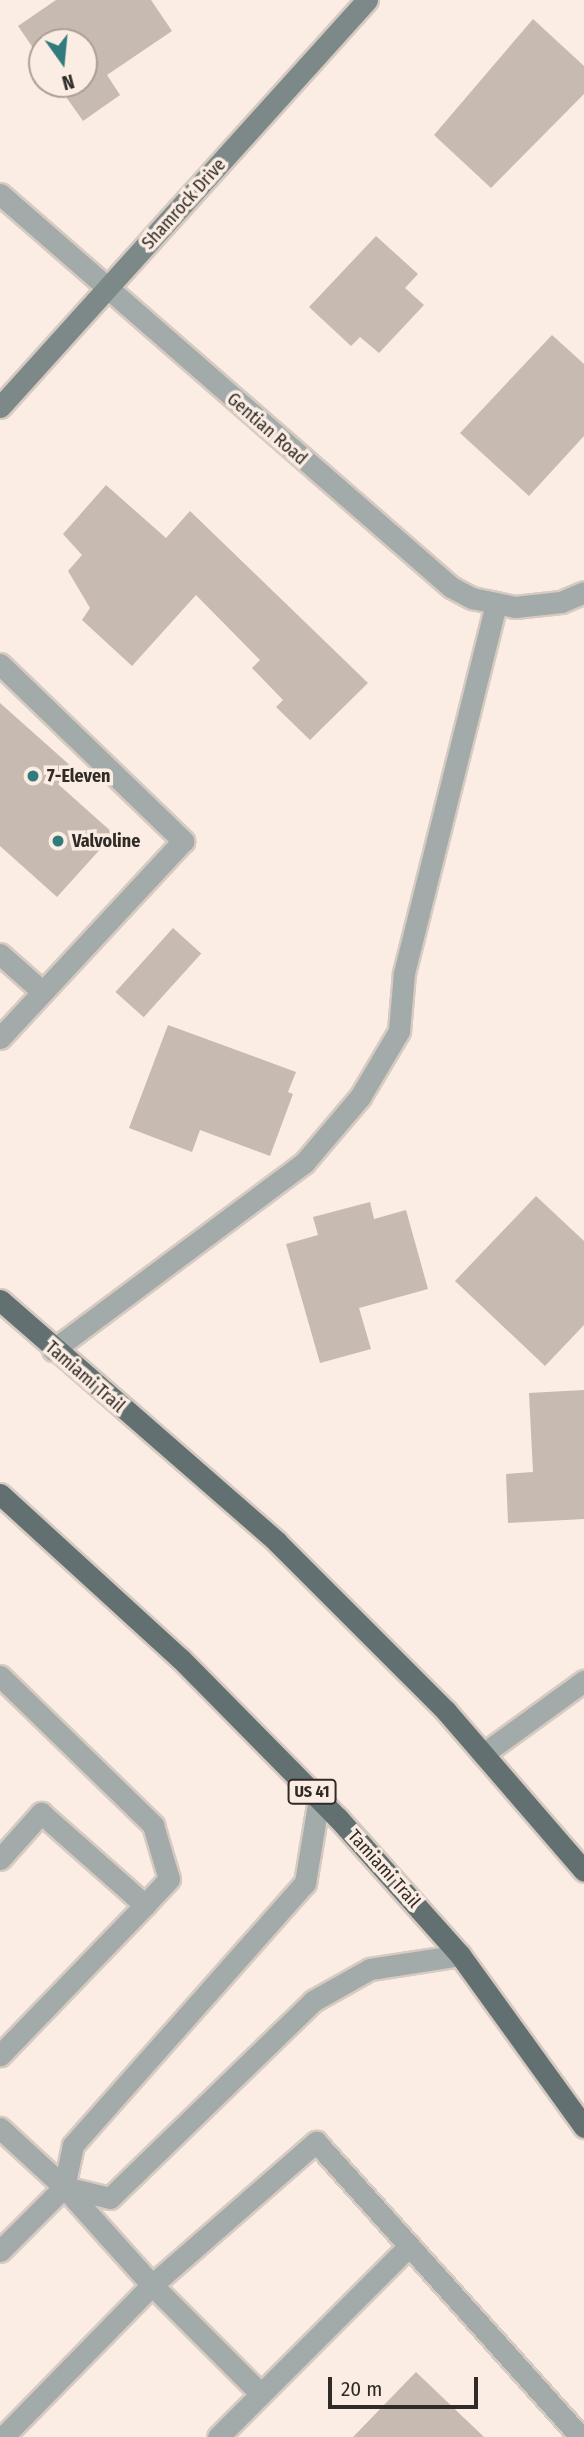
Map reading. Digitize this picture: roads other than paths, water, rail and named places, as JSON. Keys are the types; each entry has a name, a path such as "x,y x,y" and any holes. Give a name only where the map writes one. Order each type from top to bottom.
{"main road":[{"name":"Tamiami Trail","path":"0,1300 53,1350 277,1542 446,1711 584,1871"},
{"name":"Tamiami Trail","path":"0,1494 181,1659 318,1798 460,1955 584,2127"}],"street":[{"name":"Shamrock Drive","path":"0,407 367,0"},
{"name":"Gentian Road","path":"0,194 106,291 451,587 516,607 561,602 584,592"},
{"path":"53,1350 304,1163 367,1086 399,1031 404,973 496,603"},
{"path":"0,664 183,841 0,1038"},
{"path":"0,954 43,992"},
{"path":"0,1676 153,1825 169,1879 0,2055"},
{"path":"483,1754 584,1681"},
{"path":"0,2251 64,2187 73,2145 305,1883 318,1798"},
{"path":"0,1859 41,1813 145,1905"},
{"path":"64,2187 110,2198 313,2001 370,1969 460,1955"},
{"path":"0,2128 64,2187 152,2285 261,2394"},
{"path":"3,2437 152,2285 316,2143 582,2437"},
{"path":"218,2437 409,2246"}],"place":[{"name":"7-Eleven","path":"33,776"},
{"name":"Valvoline","path":"58,841"}]}
